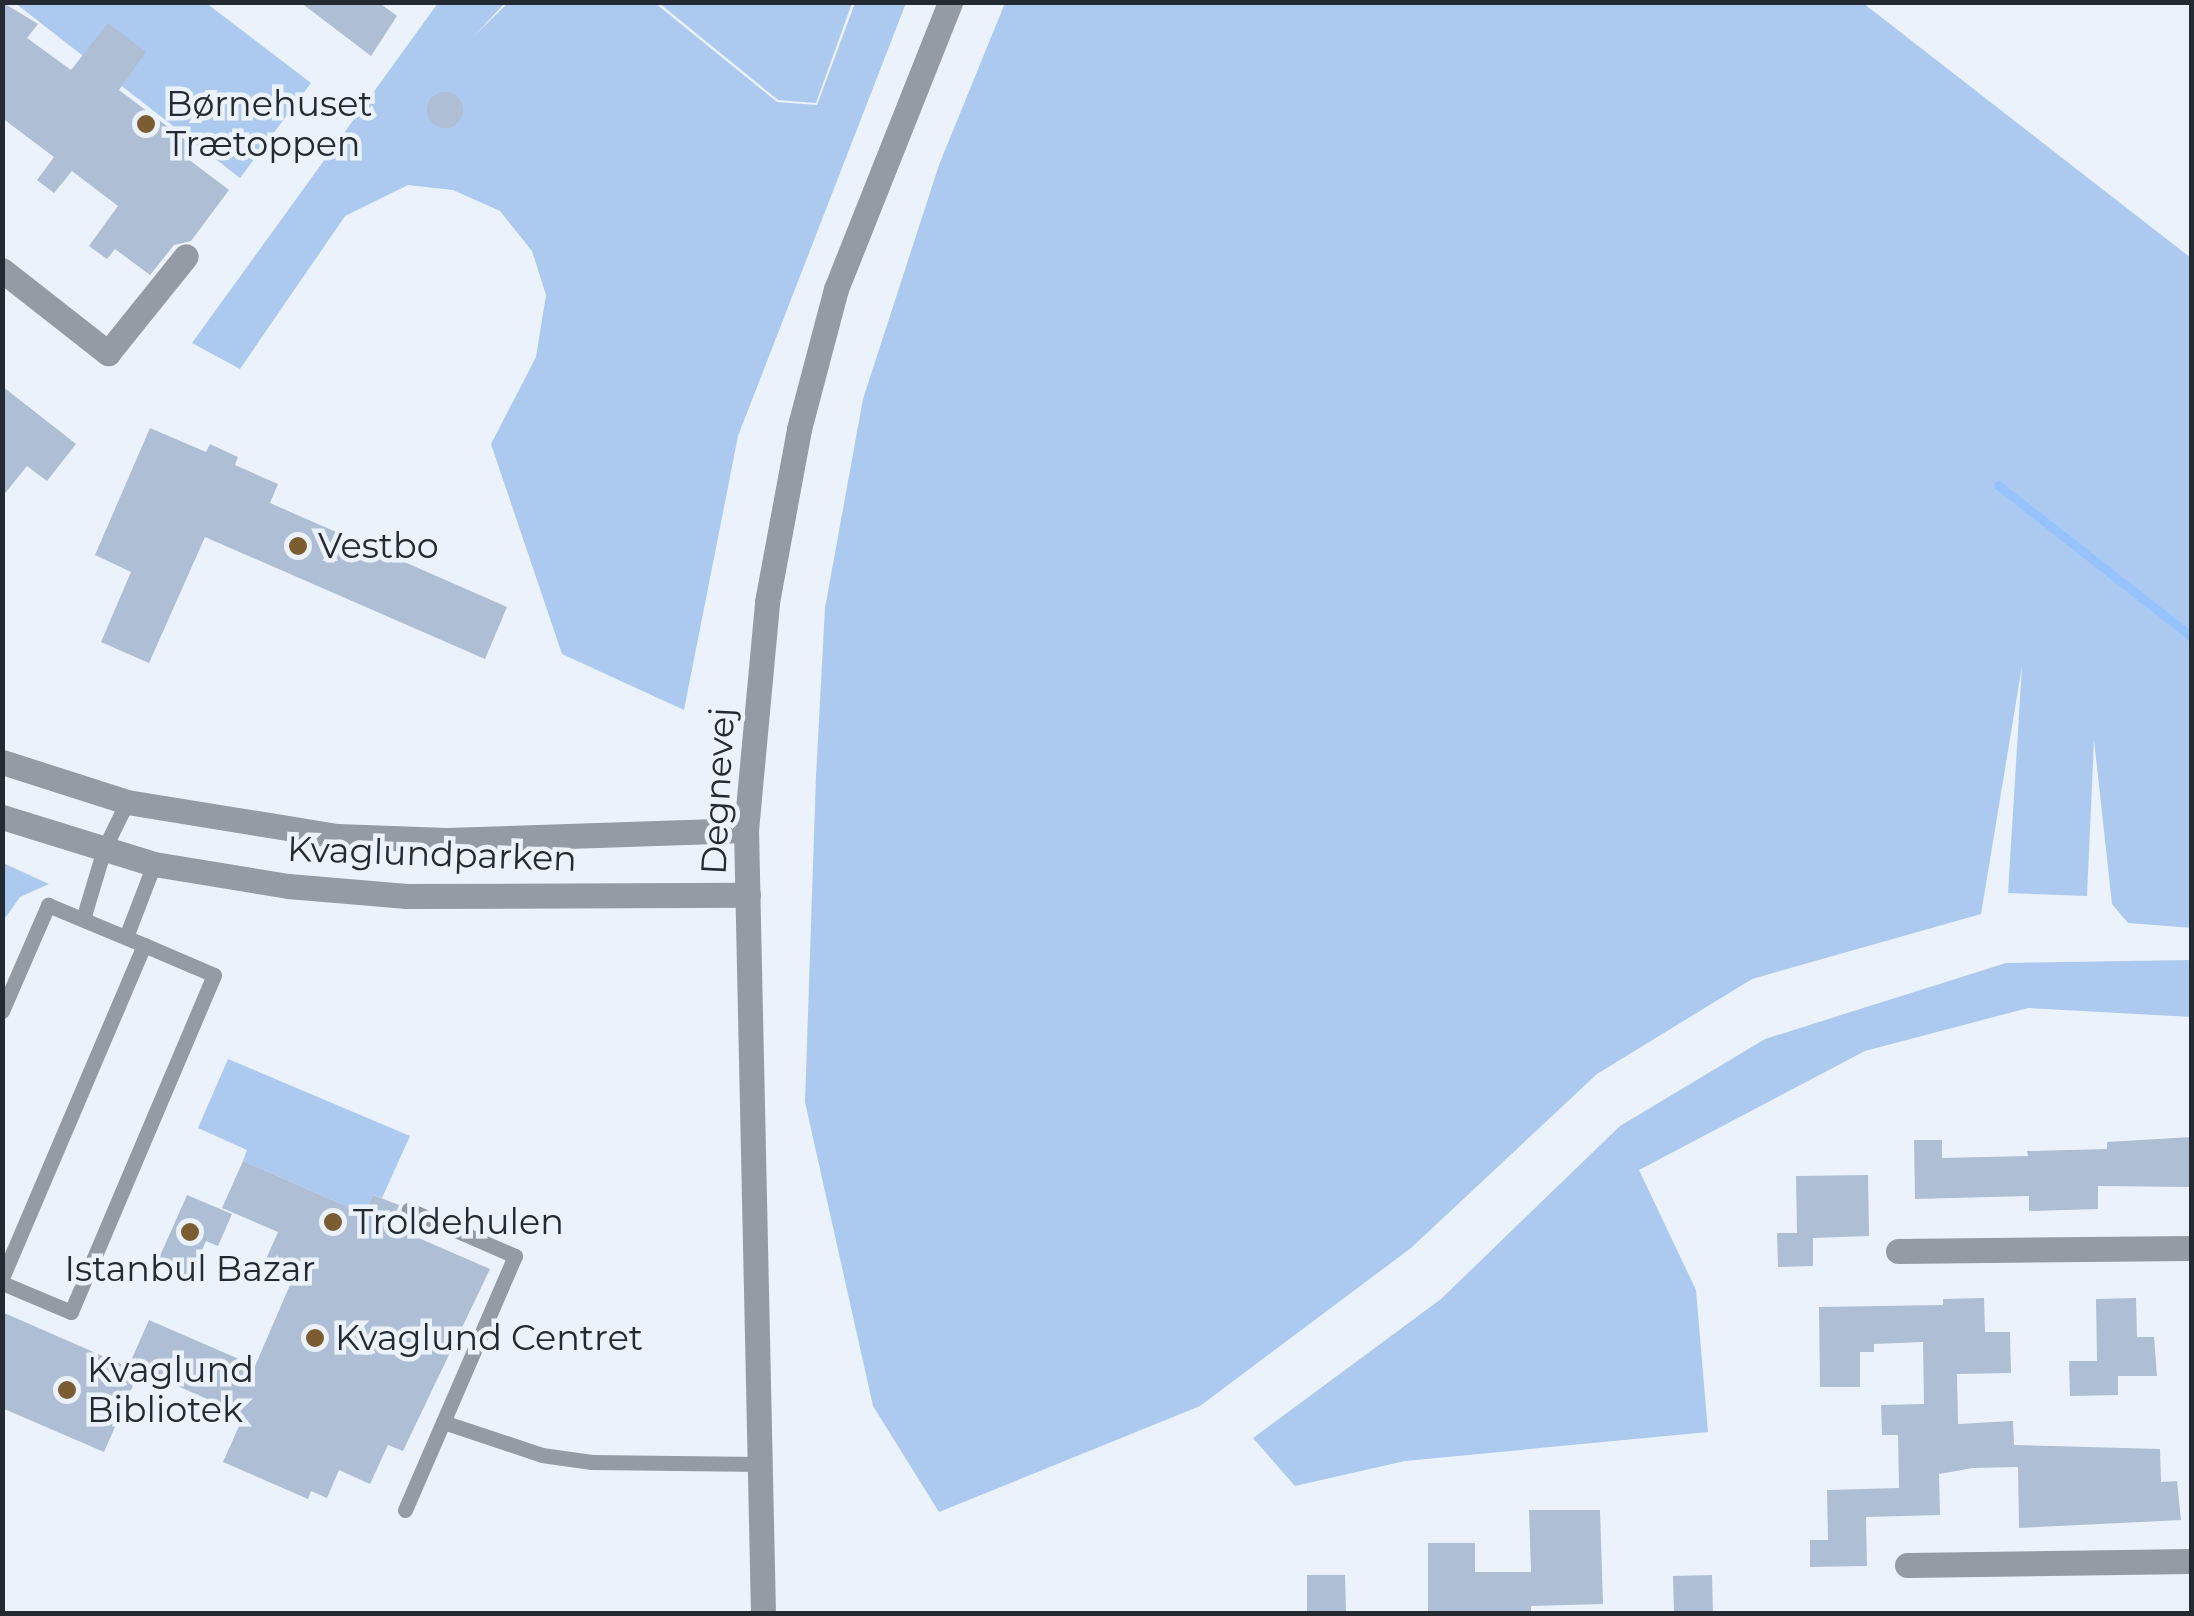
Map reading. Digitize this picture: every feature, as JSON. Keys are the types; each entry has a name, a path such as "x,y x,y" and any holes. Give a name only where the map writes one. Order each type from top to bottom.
{"street":[{"name":"Degnevej","path":"762,1614 746,830 768,602 800,429 836,289 950,2"},
{"path":"2,270 108,352 186,256"},
{"name":"Kvaglundparken","path":"2,762 127,802 338,836 446,840 746,830"},
{"name":"Kvaglundparken","path":"2,818 154,864 288,886 407,896 748,894"},
{"path":"1898,1251 2192,1248"},
{"path":"1907,1564 2192,1561"}],"lane":[{"path":"83,920 104,850 127,802"},
{"path":"126,938 154,864"},
{"path":"2,1011 48,905 144,945 214,975 71,1312 2,1280 7,1252 144,945"},
{"path":"405,1510 515,1256 409,1210"},
{"path":"443,1422 542,1455 592,1462 760,1464"}],"shaded area":[{"path":"15,3 206,3 311,83 240,178"},
{"path":"438,3 505,3 474,36 508,3 655,3 777,102 817,105 855,3 906,3 738,436 684,710 562,654 491,444 536,357 546,295 532,251 500,211 453,190 408,185 345,216 240,369 192,343"},
{"path":"659,3 852,3 816,103 778,100"},
{"path":"1005,3 1863,3 2191,258 2192,928 2128,923 2112,904 2094,740 2087,896 2008,893 2022,666 1981,914 1752,979 1597,1074 1411,1248 1200,1406 939,1512 873,1406 805,1102 816,776 825,608 863,399 939,165"},
{"path":"3,863 49,884 20,897 3,921"},
{"path":"2191,960 2191,1017 2028,1008 1865,1051 1639,1170 1696,1290 1708,1432 1405,1461 1295,1486 1253,1438 1441,1299 1620,1126 1765,1039 2006,963"},
{"path":"228,1059 410,1136 382,1198 373,1195 364,1214 243,1161 247,1150 198,1128"}],"building":[{"path":"2,2 38,24 27,38 71,70 108,23 146,52 119,90 192,145 184,156 229,190 191,241 174,245 150,275 115,249 107,259 89,246 118,206 72,171 54,193 37,180 54,157 2,118"},
{"path":"300,2 378,2 397,16 371,56"},
{"path":"445,92 458,97 463,110 458,123 445,128 432,123 427,110 432,97"},
{"path":"2,386 76,444 47,481 27,466 2,497"},
{"name":"Vestbo","path":"150,428 206,452 210,444 238,457 235,465 278,484 270,503 507,607 485,659 205,537 149,663 101,642 131,572 95,555"},
{"path":"2192,1137 2192,1187 2098,1186 2098,1209 2029,1211 2029,1196 1915,1199 1914,1140 1942,1140 1942,1158 2028,1156 2027,1151 2107,1149 2107,1142"},
{"name":"Kvaglund Centret","path":"243,1161 364,1214 373,1195 399,1205 391,1226 490,1269 403,1451 388,1445 370,1484 339,1470 327,1498 311,1491 308,1499 223,1462 244,1415 129,1365 149,1320 255,1366 293,1278 263,1266 278,1232 222,1208"},
{"path":"1868,1175 1869,1236 1813,1238 1813,1266 1778,1267 1777,1233 1797,1233 1796,1176"},
{"path":"187,1195 232,1214 218,1246 206,1241 189,1280 156,1265"},
{"path":"1984,1298 1985,1332 2010,1332 2011,1373 1957,1374 1958,1424 2013,1421 2014,1445 2160,1449 2161,1482 2177,1481 2181,1520 2019,1528 2018,1467 1973,1468 1939,1474 1940,1515 1866,1517 1867,1566 1810,1567 1810,1540 1828,1540 1827,1490 1899,1488 1898,1435 1882,1435 1881,1405 1924,1404 1923,1342 1874,1344 1874,1352 1860,1352 1860,1387 1820,1387 1819,1307 1943,1305 1943,1299"},
{"path":"2136,1298 2137,1337 2154,1337 2157,1376 2118,1376 2118,1395 2070,1396 2069,1361 2097,1361 2096,1299"},
{"name":"Kvaglund Bibliotek","path":"2,1312 139,1372 104,1452 2,1408"},
{"path":"1529,1510 1600,1510 1603,1604 1531,1606 1531,1614 1428,1614 1428,1543 1475,1543 1475,1572 1531,1572"},
{"path":"1307,1575 1345,1575 1346,1614 1307,1614"},
{"path":"1712,1575 1713,1614 1674,1614 1673,1576"}],"waterway":[{"path":"1998,485 2192,637"}],"place":[{"name":"Børnehuset Trætoppen","path":"146,124"},
{"name":"Vestbo","path":"298,546"},
{"name":"Troldehulen","path":"333,1222"},
{"name":"Istanbul Bazar","path":"190,1232"},
{"name":"Kvaglund Centret","path":"315,1338"},
{"name":"Kvaglund Bibliotek","path":"67,1390"}]}
